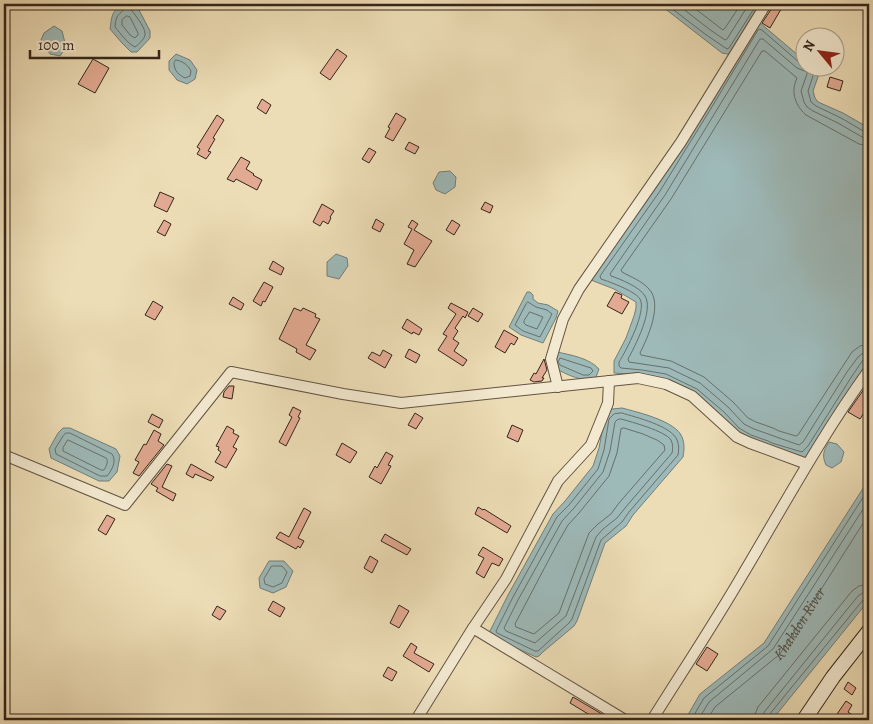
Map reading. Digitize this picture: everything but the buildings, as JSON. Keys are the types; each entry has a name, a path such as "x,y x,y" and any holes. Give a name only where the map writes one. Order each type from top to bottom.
{"street":[{"path":"558,387 551,359 563,319 579,289 681,142 766,4"},
{"path":"652,720 742,576 807,464 869,370"},
{"path":"4,455 125,505 231,372 343,394 401,402 638,378 666,384 692,396 737,437 807,464"},
{"path":"416,720 506,578 558,481 590,445 608,404 609,381"},
{"path":"473,628 625,720"},
{"path":"804,720 833,677 869,631"}],"water":[{"path":"127,4 133,5 139,10 150,31 150,38 137,52 131,52 110,29 111,19 116,10"},
{"path":"659,4 763,4 730,54 727,54 722,53"},
{"path":"760,23 796,53 796,78 818,78 813,91 818,102 843,113 869,128 869,360 804,459 736,432 720,416 642,375 614,373 614,361 626,338 634,316 636,302 614,289 591,280 655,189"},
{"path":"54,26 62,31 66,47 60,56 50,54 41,40 44,33"},
{"path":"176,54 190,60 197,70 195,79 187,84 177,80 169,70 169,61"},
{"path":"450,171 456,177 455,187 445,194 436,190 433,183 439,172"},
{"path":"336,254 347,258 348,266 339,279 327,276 327,262"},
{"path":"527,292 533,295 533,299 538,303 548,305 558,311 543,343 521,335 509,327"},
{"path":"557,352 580,357 595,365 599,369 596,377 581,379 556,369 554,357"},
{"path":"622,408 655,418 672,426 682,437 683,457 633,515 626,526 605,543 574,626 536,657 501,641 489,633 553,514 593,466 599,448 605,416 612,409"},
{"path":"63,428 70,428 116,449 120,456 117,472 109,481 99,481 51,458 49,449"},
{"path":"829,442 837,444 844,452 841,462 832,468 826,465 824,459 824,451"},
{"name":"Khakdon River","path":"869,479 869,600 772,720 685,720 700,694 764,643"},
{"path":"269,561 284,561 293,571 286,587 273,593 260,588 259,578"}]}
